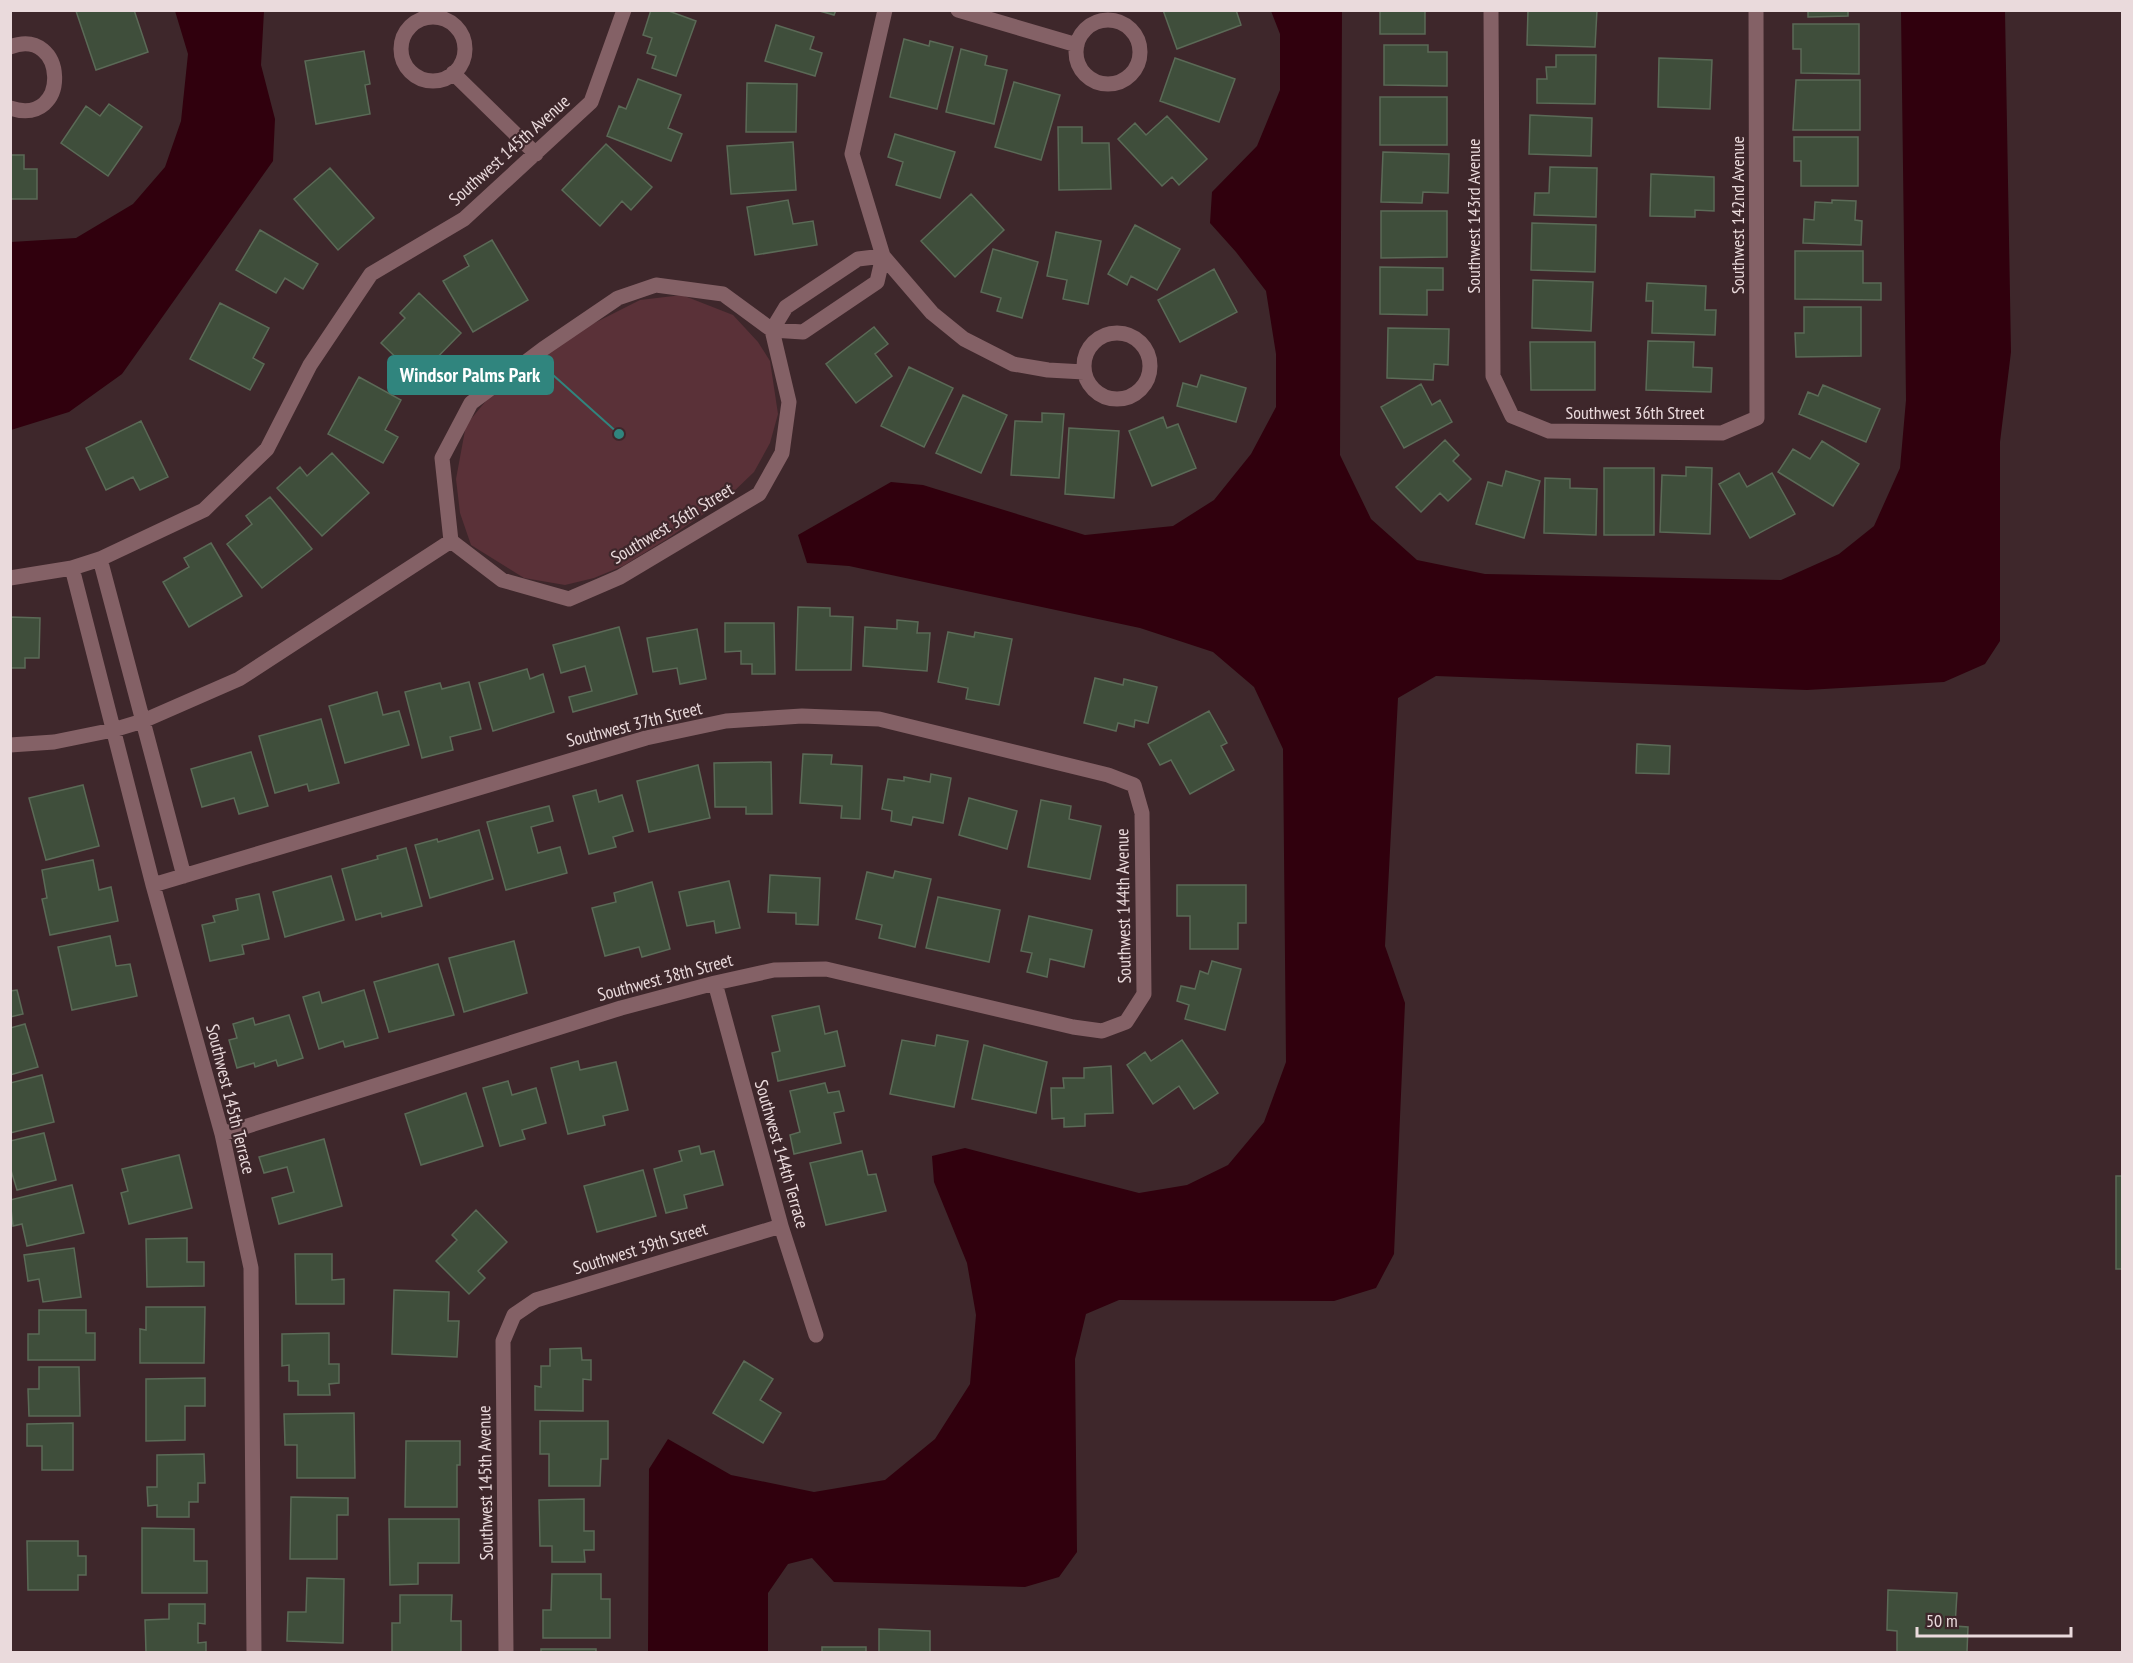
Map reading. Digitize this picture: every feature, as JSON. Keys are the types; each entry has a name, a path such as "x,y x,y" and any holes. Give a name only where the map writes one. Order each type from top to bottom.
{"street":[{"name":"Southwest 145th Avenue","path":"10,578 72,568 100,559 204,510 267,449 310,365 371,274 464,219 591,102 624,10"},
{"path":"885,10 852,154 883,256 932,313 964,339 1013,364 1048,370 1084,372"},
{"path":"958,10 1077,45"},
{"name":"Southwest 143rd Avenue","path":"1491,10 1493,376 1512,416"},
{"name":"Southwest 142nd Avenue","path":"1756,10 1757,418"},
{"path":"423,18 445,19 461,33 465,44 465,55 461,65 453,73 445,79 435,81 424,80 407,69 402,60 401,40 413,23 423,18"},
{"path":"1109,20 1120,22 1129,27 1136,36 1140,46 1140,57 1137,67 1123,81 1102,84 1085,74 1079,65 1076,55 1077,45 1081,35 1098,22 1109,20"},
{"path":"10,46 27,44 38,48 47,54 56,73 51,94 44,102 35,108 24,110 10,108"},
{"path":"453,73 536,154"},
{"path":"772,330 786,307 858,259 883,256"},
{"path":"10,745 54,742 113,730 143,721 239,679 451,541 442,458 471,403 543,349 618,298 656,285 723,294 772,330 803,332 877,282 883,256"},
{"name":"Southwest 36th Street","path":"451,541 502,580 569,599 620,577 759,494 782,453 789,402 772,330"},
{"path":"1112,333 1132,336 1141,342 1151,361 1146,382 1139,391 1129,397 1117,399 1096,392 1088,383 1084,372 1087,351 1093,342 1101,336 1112,333"},
{"name":"Southwest 36th Street","path":"1512,416 1549,431 1572,432 1722,433 1757,418"},
{"path":"100,559 184,876"},
{"name":"Southwest 145th Terrace","path":"72,568 153,885 222,1134 251,1268 254,1653"},
{"name":"Southwest 37th Street","path":"153,885 646,738 726,721 802,716 879,719 1108,775 1134,785"},
{"name":"Southwest 144th Avenue","path":"1126,1022 1144,994 1142,813 1134,785"},
{"name":"Southwest 38th Street","path":"222,1134 621,1008 774,970 826,969 1073,1027 1102,1031 1126,1022"},
{"name":"Southwest 144th Terrace","path":"715,983 781,1226 816,1335"},
{"name":"Southwest 39th Street","path":"514,1315 536,1300 781,1226"},
{"name":"Southwest 145th Avenue","path":"506,1653 503,1341 514,1315"}],"shaded area":[{"path":"1342,10 1340,455 1371,519 1417,560 1485,574 1781,580 1839,554 1874,526 1900,468 1906,400 1901,11 2005,11 2011,352 2000,442 2000,641 1985,664 1944,682 1807,690 1436,676 1398,698 1385,946 1405,1003 1394,1254 1376,1288 1334,1301 1119,1300 1086,1314 1075,1359 1077,1552 1059,1577 1025,1587 834,1582 812,1558 788,1564 768,1593 768,1652 648,1652 649,1469 668,1439 731,1475 814,1492 885,1480 935,1439 970,1384 976,1315 967,1263 934,1182 932,1156 965,1148 1139,1193 1187,1185 1228,1165 1264,1122 1286,1062 1283,749 1254,687 1213,652 1140,628 849,566 807,563 798,535 891,482 923,485 1085,535 1173,526 1214,500 1251,454 1276,407 1276,354 1266,291 1210,223 1212,192 1257,146 1280,90 1280,34 1271,11"},
{"path":"175,11 264,11 261,65 275,119 273,161 122,374 69,412 11,430 11,242 76,238 133,204 165,167 181,121 188,54"},
{"path":"682,295 733,315 758,342 770,361 778,414 770,443 754,472 727,498 667,539 623,566 594,578 565,585 524,578 471,545 460,513 456,479 466,425 490,396 526,373 543,349 640,300"}],"building":[{"path":"134,10 148,52 96,70 76,11"},
{"path":"651,10 666,10 696,21 676,76 652,68 656,56 647,53 652,38 643,35"},
{"path":"816,10 836,10 834,15"},
{"path":"1163,10 1236,10 1241,25 1177,49"},
{"path":"1380,10 1425,10 1425,34 1380,34"},
{"path":"1528,10 1597,10 1595,47 1527,45"},
{"path":"1808,10 1848,10 1848,16 1808,17"},
{"path":"1793,24 1859,24 1859,74 1801,73 1801,49 1793,49"},
{"path":"776,25 814,37 810,49 822,53 815,76 765,61"},
{"path":"904,39 929,46 930,41 953,47 937,109 890,97"},
{"path":"1384,45 1428,45 1428,52 1447,52 1447,86 1384,85"},
{"path":"961,49 987,56 985,65 1007,70 994,124 946,112"},
{"path":"364,51 370,84 365,85 370,114 316,124 305,61"},
{"path":"1556,55 1596,55 1595,104 1537,103 1537,79 1547,79 1546,67 1556,67"},
{"path":"1175,58 1235,79 1219,122 1160,101"},
{"path":"1659,58 1712,60 1710,109 1658,107"},
{"path":"638,79 681,95 668,128 682,134 671,161 607,136 619,106 626,109"},
{"path":"1796,80 1860,80 1860,130 1793,130"},
{"path":"1014,82 1060,95 1041,160 995,147"},
{"path":"747,83 797,84 796,132 746,132"},
{"path":"1380,97 1447,97 1447,145 1380,145"},
{"path":"109,104 142,127 108,176 61,143 86,106 100,116"},
{"path":"1530,115 1592,118 1591,156 1529,154"},
{"path":"1167,116 1207,159 1179,185 1172,177 1162,186 1118,139 1135,123 1146,135"},
{"path":"1058,127 1082,127 1082,143 1109,143 1111,189 1059,190"},
{"path":"895,134 955,152 940,198 896,185 903,162 888,157"},
{"path":"1794,137 1858,137 1858,186 1801,186 1801,161 1794,161"},
{"path":"793,142 796,190 731,194 727,146"},
{"path":"10,143 11,155 24,155 24,169 37,169 37,199 10,199"},
{"path":"606,144 652,187 631,210 622,201 600,226 562,190"},
{"path":"1383,152 1449,154 1448,193 1423,192 1422,203 1381,202"},
{"path":"1550,167 1597,168 1596,217 1534,215 1535,193 1549,193"},
{"path":"330,168 374,218 338,250 294,199"},
{"path":"1651,174 1714,177 1714,211 1695,210 1695,217 1650,216"},
{"path":"971,194 1004,230 955,277 921,241"},
{"path":"788,200 793,224 813,221 817,245 755,255 747,207"},
{"path":"1832,200 1856,201 1855,220 1862,221 1861,245 1803,243 1804,219 1814,220 1815,202 1832,203"},
{"path":"1381,211 1447,211 1447,257 1381,258"},
{"path":"1532,223 1596,225 1595,272 1531,270"},
{"path":"1135,225 1180,249 1157,290 1131,276 1127,285 1108,274"},
{"path":"260,230 318,264 303,289 285,278 276,293 236,270"},
{"path":"1056,232 1101,241 1088,304 1063,299 1067,280 1047,276"},
{"path":"492,240 528,300 473,332 443,281 469,266 464,256"},
{"path":"993,249 1038,262 1022,318 997,311 1001,298 981,292"},
{"path":"1795,251 1863,251 1863,283 1881,283 1881,300 1795,299"},
{"path":"1380,267 1443,268 1443,290 1427,290 1427,315 1380,314"},
{"path":"1214,269 1237,312 1180,342 1158,300"},
{"path":"1533,280 1593,282 1591,331 1532,328"},
{"path":"1647,283 1706,286 1705,310 1716,310 1715,335 1652,333 1653,301 1646,301"},
{"path":"419,293 461,333 426,369 418,361 409,370 381,343 405,318 400,313"},
{"path":"220,303 269,328 253,358 264,364 250,390 190,359"},
{"path":"1804,307 1861,307 1861,356 1796,357 1795,333 1804,333"},
{"path":"874,327 888,344 875,354 892,376 856,403 826,364"},
{"path":"1388,328 1449,329 1448,365 1434,364 1433,380 1387,378"},
{"path":"1648,341 1694,342 1693,367 1712,368 1711,392 1646,390"},
{"path":"1530,342 1595,342 1595,390 1531,390"},
{"path":"909,367 953,388 924,447 881,426"},
{"path":"1201,375 1246,388 1236,422 1177,406 1183,383 1197,387"},
{"path":"359,377 401,400 385,430 398,437 383,463 328,434"},
{"path":"1421,384 1432,405 1440,400 1452,422 1404,448 1381,407"},
{"path":"1823,385 1880,409 1866,442 1799,414 1808,392 1818,396"},
{"path":"963,395 1007,415 981,473 936,453"},
{"path":"1042,413 1064,414 1059,478 1011,475 1015,421 1042,422"},
{"path":"1163,417 1167,428 1178,424 1196,468 1152,486 1129,431"},
{"path":"141,421 168,477 140,490 133,477 106,490 86,448"},
{"path":"1069,428 1119,431 1114,498 1065,494"},
{"path":"1445,440 1459,455 1453,461 1471,479 1448,501 1440,493 1421,512 1396,487"},
{"path":"1822,441 1859,464 1833,506 1778,472 1793,449 1810,459"},
{"path":"332,453 369,493 322,536 277,488 300,467 307,476"},
{"path":"1686,467 1712,468 1710,534 1660,532 1662,475 1686,476"},
{"path":"1604,468 1654,468 1654,535 1604,535"},
{"path":"1506,471 1540,481 1524,538 1476,524 1488,482 1502,486"},
{"path":"1739,473 1747,487 1772,473 1795,514 1750,538 1719,484"},
{"path":"1545,478 1570,479 1570,488 1597,489 1596,535 1544,533"},
{"path":"270,497 312,549 262,588 227,544 252,524 246,516"},
{"path":"211,543 242,596 189,627 163,582 189,567 184,558"},
{"path":"798,607 830,608 830,616 853,617 851,670 796,670"},
{"path":"10,617 40,618 39,658 25,658 25,668 10,668"},
{"path":"897,620 918,622 917,633 930,633 927,671 863,666 865,627 897,629"},
{"path":"725,623 774,623 775,674 752,674 752,664 741,664 741,651 725,652"},
{"path":"619,627 637,694 573,712 569,697 592,691 585,666 561,673 553,645"},
{"path":"697,629 706,679 680,684 677,668 653,672 647,638"},
{"path":"948,632 974,637 975,632 1012,639 999,705 966,699 968,688 938,682"},
{"path":"527,669 530,679 543,674 554,712 493,731 479,683"},
{"path":"1095,678 1123,685 1124,679 1157,687 1148,723 1135,720 1134,727 1118,723 1116,731 1084,723"},
{"path":"469,682 481,729 450,737 453,750 422,758 405,692 440,683 442,689"},
{"path":"377,692 383,715 399,711 409,745 345,763 329,706"},
{"path":"1209,711 1227,743 1221,746 1234,770 1190,794 1171,760 1160,765 1148,744"},
{"path":"321,719 339,783 309,791 307,784 275,793 259,736"},
{"path":"1637,744 1670,746 1669,774 1636,773"},
{"path":"251,752 268,806 239,814 234,798 202,807 191,769"},
{"path":"803,754 832,755 831,764 862,766 860,819 841,818 842,806 800,803"},
{"path":"771,762 772,814 746,814 746,807 715,807 714,763"},
{"path":"698,765 710,818 649,832 637,781"},
{"path":"931,774 951,778 943,823 913,817 911,825 891,821 892,811 882,809 888,779 904,781 904,777 930,782"},
{"path":"83,785 99,846 46,860 29,798"},
{"path":"596,790 599,802 622,795 633,831 613,837 616,847 589,854 573,796"},
{"path":"969,798 1017,811 1007,849 959,835"},
{"path":"1041,800 1071,806 1069,819 1101,826 1090,879 1028,867"},
{"path":"549,806 553,821 531,827 538,853 560,847 567,873 506,890 487,822"},
{"path":"479,830 493,879 430,898 415,845 437,839 438,842"},
{"path":"406,848 422,906 382,917 381,913 356,920 342,869"},
{"path":"93,860 99,890 111,887 118,921 50,935 42,899 47,898 42,870"},
{"path":"895,871 931,879 915,947 879,938 882,925 856,919 867,872 893,878"},
{"path":"770,875 820,878 818,925 796,924 796,913 768,912"},
{"path":"331,876 344,920 285,937 273,892"},
{"path":"729,881 740,928 716,933 714,921 687,926 679,892"},
{"path":"652,882 670,949 642,957 639,947 605,956 592,908 616,902 614,893"},
{"path":"1177,885 1246,885 1246,923 1238,923 1238,949 1190,949 1190,916 1177,916"},
{"path":"259,894 269,939 242,945 244,954 210,961 202,925 215,922 213,916 238,910 236,899"},
{"path":"938,897 1000,910 989,962 926,948"},
{"path":"1029,916 1092,930 1084,967 1050,959 1047,977 1027,972 1032,953 1021,951"},
{"path":"110,936 116,966 130,964 137,996 72,1010 58,947"},
{"path":"514,941 527,993 464,1012 449,958"},
{"path":"1212,961 1241,969 1225,1030 1185,1019 1189,1005 1177,1001 1181,986 1195,989 1200,971 1208,974"},
{"path":"438,964 454,1015 389,1032 374,982"},
{"path":"17,990 23,1014 10,1017 10,991"},
{"path":"364,990 378,1038 345,1047 343,1041 319,1049 303,997 319,992 322,1003"},
{"path":"819,1006 825,1034 837,1031 845,1066 778,1081 772,1053 780,1051 772,1016"},
{"path":"289,1015 303,1058 278,1066 276,1060 255,1067 254,1063 237,1068 229,1040 237,1038 233,1024 253,1018 255,1025"},
{"path":"25,1024 38,1067 10,1075 10,1028"},
{"path":"937,1035 968,1041 954,1107 890,1094 902,1040 935,1046"},
{"path":"1182,1040 1218,1093 1194,1109 1179,1086 1153,1104 1127,1065 1145,1052 1151,1061"},
{"path":"984,1045 1047,1062 1036,1113 972,1099"},
{"path":"578,1061 580,1070 616,1062 628,1110 603,1116 605,1125 568,1134 551,1068"},
{"path":"1111,1066 1113,1113 1085,1114 1085,1126 1064,1127 1064,1118 1052,1119 1051,1088 1064,1088 1063,1078 1084,1078 1084,1068"},
{"path":"42,1075 54,1122 10,1133 10,1083"},
{"path":"508,1081 512,1095 536,1088 546,1123 522,1130 525,1139 500,1146 483,1088"},
{"path":"825,1083 828,1093 839,1091 844,1111 834,1113 841,1143 794,1154 790,1135 800,1132 790,1091"},
{"path":"466,1093 483,1146 421,1165 405,1114"},
{"path":"44,1133 56,1180 17,1190 10,1167 10,1141"},
{"path":"324,1139 342,1206 279,1224 272,1198 294,1192 287,1167 264,1173 259,1157"},
{"path":"699,1146 701,1154 714,1151 723,1185 684,1195 687,1208 666,1213 654,1169 682,1161 679,1151"},
{"path":"862,1151 868,1175 876,1174 886,1211 826,1225 810,1163"},
{"path":"179,1155 192,1208 129,1224 121,1193 128,1191 122,1169"},
{"path":"643,1170 656,1216 597,1232 584,1186"},
{"path":"2116,1176 2122,1176 2122,1269 2116,1269"},
{"path":"72,1185 84,1233 27,1246 22,1224 13,1226 10,1200"},
{"path":"476,1210 507,1242 478,1271 485,1278 469,1294 436,1261 457,1240 452,1235"},
{"path":"187,1238 187,1262 204,1262 204,1286 147,1287 146,1239"},
{"path":"74,1248 81,1297 43,1302 39,1279 28,1281 24,1255"},
{"path":"295,1254 332,1254 332,1280 344,1279 344,1304 296,1304"},
{"path":"394,1290 449,1292 448,1321 459,1321 457,1357 392,1354"},
{"path":"146,1307 205,1307 204,1363 140,1363 140,1329 146,1330"},
{"path":"39,1310 86,1310 86,1333 95,1333 95,1360 28,1360 28,1334 39,1334"},
{"path":"329,1333 329,1364 339,1364 339,1383 329,1384 330,1395 298,1395 298,1381 289,1381 289,1365 282,1366 282,1334"},
{"path":"581,1348 582,1360 591,1360 591,1380 583,1379 583,1411 535,1410 535,1386 541,1387 541,1366 550,1366 550,1349"},
{"path":"744,1361 773,1379 760,1400 781,1413 763,1443 713,1413"},
{"path":"39,1367 79,1367 80,1416 29,1416 28,1389 39,1389"},
{"path":"205,1378 205,1406 185,1406 185,1440 146,1441 146,1379"},
{"path":"354,1413 355,1478 297,1478 297,1445 285,1445 284,1414"},
{"path":"540,1421 608,1421 608,1459 601,1459 600,1486 549,1486 549,1454 540,1454"},
{"path":"73,1423 73,1470 42,1470 42,1446 27,1446 27,1424"},
{"path":"406,1441 460,1441 460,1465 457,1465 457,1507 405,1507"},
{"path":"204,1454 205,1483 198,1483 198,1502 189,1502 189,1517 157,1517 157,1505 148,1506 147,1487 157,1487 157,1455"},
{"path":"291,1497 348,1498 348,1515 337,1515 337,1559 290,1559"},
{"path":"584,1499 584,1531 594,1531 594,1550 584,1550 585,1562 552,1562 552,1546 540,1546 539,1500"},
{"path":"389,1519 459,1519 459,1563 418,1563 418,1584 390,1585"},
{"path":"142,1528 194,1529 194,1561 207,1561 207,1593 142,1593"},
{"path":"27,1541 78,1541 78,1556 86,1556 86,1575 78,1575 78,1590 28,1590"},
{"path":"552,1574 601,1574 601,1599 610,1599 610,1638 543,1638 543,1610 551,1610"},
{"path":"307,1578 344,1579 343,1643 287,1641 288,1612 306,1612"},
{"path":"1888,1590 1957,1593 1955,1626 1968,1627 1967,1652 1897,1652 1897,1631 1887,1630"},
{"path":"400,1595 452,1595 451,1621 461,1621 461,1652 392,1652 392,1623 400,1623"},
{"path":"169,1604 205,1604 205,1624 198,1623 198,1643 206,1642 206,1652 146,1652 145,1620 169,1619"},
{"path":"879,1629 930,1631 930,1652 879,1652"},
{"path":"822,1647 866,1647 866,1652 822,1652"},
{"path":"541,1649 596,1649 596,1652 541,1652"}],"place":[{"name":"Windsor Palms Park","path":"619,434"}]}
